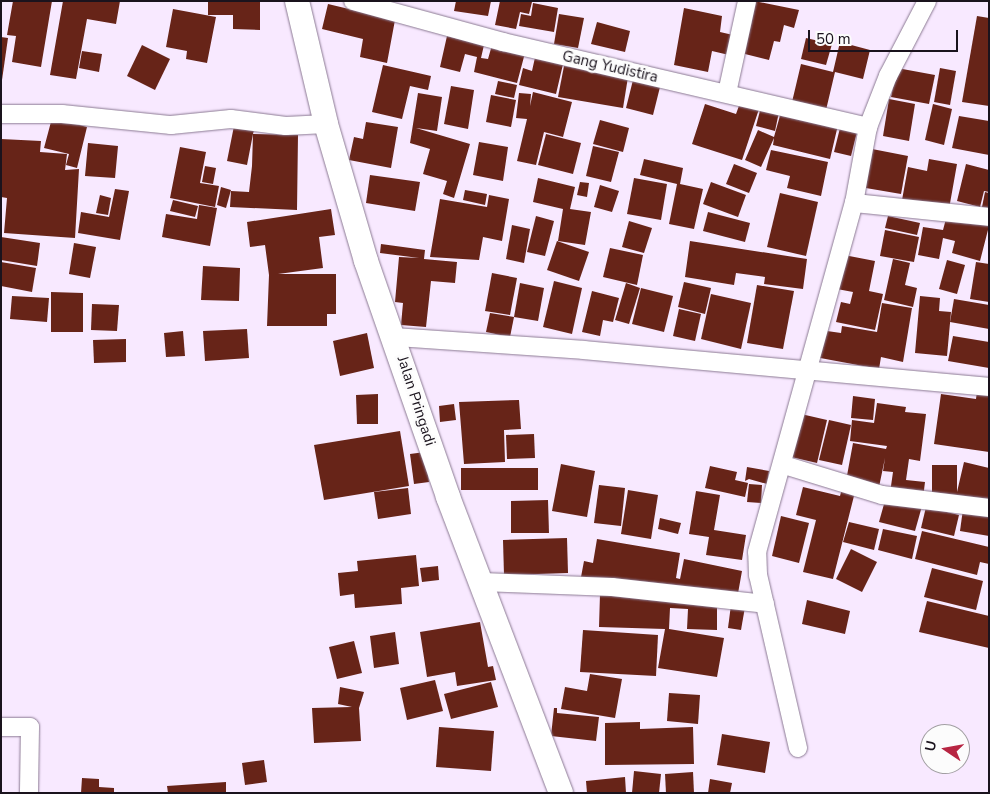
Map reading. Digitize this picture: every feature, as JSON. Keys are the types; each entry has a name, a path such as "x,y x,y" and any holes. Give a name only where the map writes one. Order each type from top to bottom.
{"street":[{"name":"Jalan Pringadi","path":"297,1 326,124 366,261 395,337 448,497 561,793"},
{"name":"Gang Yudistira","path":"354,1 503,42 868,127"},
{"path":"727,93 747,1"},
{"path":"798,748 765,604 757,552 763,521 784,464 806,373 854,203 868,127 888,76 927,1"},
{"path":"1,114 62,114 171,125 232,118 286,126 326,124"},
{"path":"854,203 989,216"},
{"path":"395,337 593,351 806,373 989,387"},
{"path":"784,464 882,495 989,508"},
{"path":"482,582 612,588 765,604"},
{"path":"1,727 30,727 29,793"}],"building":[{"path":"13,1 52,1 41,67 12,62 16,36 7,35"},
{"path":"63,1 120,1 116,24 87,19 76,79 50,75"},
{"path":"208,1 260,1 260,30 233,29 233,15 208,15"},
{"path":"456,1 491,1 488,16 454,11"},
{"path":"500,1 532,2 529,14 520,12 516,29 495,25"},
{"path":"754,1 799,10 794,28 784,25 780,42 774,41 769,60 741,53"},
{"path":"533,3 558,8 554,32 519,26 521,14 531,16"},
{"path":"328,4 395,20 387,63 360,57 363,39 322,29"},
{"path":"684,8 722,16 720,32 733,35 729,55 712,51 708,72 674,65"},
{"path":"173,9 216,17 207,63 186,59 187,51 166,47"},
{"path":"559,14 584,18 578,48 554,44"},
{"path":"977,16 989,18 989,106 962,102"},
{"path":"597,22 630,31 625,52 591,44"},
{"path":"447,36 484,45 481,58 488,59 492,45 525,53 517,83 474,72 477,57 465,54 460,72 440,67"},
{"path":"1,37 8,38 2,80 1,80"},
{"path":"806,38 832,44 826,65 801,59"},
{"path":"840,42 870,50 863,79 835,72 826,110 792,102 801,64 833,72"},
{"path":"142,45 170,59 155,90 127,76"},
{"path":"82,51 102,54 99,72 79,68"},
{"path":"536,53 564,60 556,94 519,85 523,68 532,71"},
{"path":"383,65 431,76 428,90 410,86 402,119 372,112"},
{"path":"564,66 628,77 623,108 558,97"},
{"path":"897,68 935,75 929,104 891,97"},
{"path":"940,68 956,71 950,105 934,102"},
{"path":"633,80 660,87 653,115 626,108"},
{"path":"498,81 517,85 514,98 495,94"},
{"path":"451,86 474,90 468,129 444,124"},
{"path":"533,92 572,102 563,137 544,132 536,165 517,161 527,119 516,118 519,93 531,94 530,106"},
{"path":"418,93 442,97 437,131 416,128 470,144 454,198 443,194 447,181 423,174 430,149 410,143"},
{"path":"491,95 516,100 511,127 486,122"},
{"path":"889,99 915,104 909,141 883,136"},
{"path":"740,103 759,109 742,160 692,144 705,104 736,114"},
{"path":"933,104 952,109 944,145 925,140"},
{"path":"761,107 779,112 775,131 756,126"},
{"path":"781,112 838,125 830,159 773,145 774,138 761,167 745,160 758,130 774,137"},
{"path":"959,116 989,121 989,155 952,148"},
{"path":"52,118 87,127 77,168 66,165 69,154 44,148"},
{"path":"600,120 629,128 623,152 593,144"},
{"path":"366,122 398,127 391,168 349,160 354,137 363,139"},
{"path":"234,126 254,130 247,165 227,161"},
{"path":"840,128 857,132 851,156 834,152"},
{"path":"253,134 298,135 297,210 230,207 231,191 249,192"},
{"path":"546,134 581,143 573,174 538,165"},
{"path":"1,139 41,141 40,152 67,154 65,170 79,169 75,238 4,233 7,198 1,197"},
{"path":"479,142 508,147 503,181 473,175"},
{"path":"88,143 118,146 115,178 85,176"},
{"path":"593,146 619,152 611,182 586,176"},
{"path":"180,147 206,152 200,183 219,186 215,207 170,198"},
{"path":"867,148 908,156 901,194 860,187"},
{"path":"771,150 828,162 821,196 787,188 790,176 766,170"},
{"path":"644,159 683,168 680,184 703,189 694,229 669,224 677,184 640,175"},
{"path":"929,159 957,164 949,209 902,200 908,167 927,171"},
{"path":"734,164 757,173 749,193 726,184"},
{"path":"966,164 989,170 989,192 984,191 980,207 957,201"},
{"path":"205,166 216,168 213,184 202,182"},
{"path":"370,175 420,182 415,211 366,203"},
{"path":"538,178 575,187 570,209 591,212 585,245 558,241 563,209 533,202"},
{"path":"634,178 667,184 661,220 627,214"},
{"path":"580,182 589,183 587,197 577,195"},
{"path":"711,182 746,195 738,217 703,204"},
{"path":"600,185 619,191 612,212 594,207"},
{"path":"221,187 231,190 226,208 217,205"},
{"path":"115,189 129,191 120,240 78,233 81,212 109,217"},
{"path":"465,190 487,194 485,205 463,200"},
{"path":"985,192 989,193 989,208 982,207"},
{"path":"780,193 818,202 806,256 767,247"},
{"path":"100,195 111,198 108,215 96,213"},
{"path":"489,195 509,199 502,241 483,237 479,260 430,257 440,199 487,207"},
{"path":"173,200 198,206 195,217 170,211"},
{"path":"199,205 217,208 210,246 162,237 166,214 197,219"},
{"path":"331,209 335,235 319,237 323,268 278,274 336,274 336,314 327,314 327,326 267,326 269,275 265,245 250,247 247,222"},
{"path":"708,212 750,223 745,242 703,231"},
{"path":"947,215 989,226 980,261 952,253 955,241 943,238 939,259 918,255 923,227 943,230"},
{"path":"536,216 554,221 545,256 527,252"},
{"path":"888,216 920,223 917,235 885,228"},
{"path":"629,221 652,228 644,253 622,247"},
{"path":"512,225 530,229 524,263 506,259"},
{"path":"885,230 919,237 914,262 880,256"},
{"path":"1,237 40,243 37,266 1,260"},
{"path":"557,241 589,252 579,281 547,270"},
{"path":"690,241 807,259 803,289 764,284 765,277 736,273 734,285 685,277"},
{"path":"74,243 96,247 90,278 69,274"},
{"path":"381,244 425,250 424,259 457,262 455,283 431,281 426,327 401,325 403,303 395,302 399,257 419,258 380,253"},
{"path":"610,248 643,255 637,285 603,277"},
{"path":"844,255 875,261 869,291 883,294 875,330 836,322 841,302 850,304 853,292 837,289"},
{"path":"893,259 910,263 905,285 917,288 913,307 884,300"},
{"path":"947,260 965,265 957,294 939,289"},
{"path":"1,262 36,268 32,292 1,286"},
{"path":"976,262 989,264 989,302 970,299"},
{"path":"203,266 240,268 239,301 201,300"},
{"path":"492,273 517,278 510,315 485,311"},
{"path":"554,281 582,288 572,334 543,327"},
{"path":"684,282 711,288 705,314 678,307"},
{"path":"520,283 544,288 538,321 514,317"},
{"path":"626,283 640,288 629,324 615,320"},
{"path":"757,285 794,291 783,349 747,343"},
{"path":"641,288 673,296 664,332 632,324"},
{"path":"592,291 619,298 613,322 603,320 600,336 582,332"},
{"path":"51,292 83,293 83,332 51,332"},
{"path":"711,294 751,303 741,349 701,339"},
{"path":"12,296 49,298 47,322 10,319"},
{"path":"920,296 940,298 939,311 951,312 947,356 915,353"},
{"path":"954,299 989,305 989,329 950,322"},
{"path":"882,303 912,308 903,362 881,357 879,369 815,357 820,330 841,333 842,326 877,332"},
{"path":"92,304 119,305 117,331 91,330"},
{"path":"679,309 701,314 695,341 673,336"},
{"path":"490,313 514,317 510,337 486,332"},
{"path":"247,329 249,358 205,361 203,331"},
{"path":"183,331 185,356 166,357 164,333"},
{"path":"367,333 374,368 340,376 333,341"},
{"path":"953,336 989,342 989,368 948,361"},
{"path":"126,339 126,362 94,363 93,340"},
{"path":"977,391 989,393 989,452 934,444 941,394 976,399"},
{"path":"378,394 378,424 357,424 356,395"},
{"path":"853,396 875,399 873,420 851,418"},
{"path":"519,400 521,429 504,430 505,462 464,464 459,402"},
{"path":"877,403 906,407 905,412 926,414 920,461 909,459 906,480 925,482 923,498 890,493 893,472 883,471 885,458 879,487 846,481 853,443 886,449 887,446 850,441 852,420 874,423"},
{"path":"454,404 456,420 440,422 439,406"},
{"path":"801,414 827,420 817,463 791,457"},
{"path":"829,420 851,425 842,465 819,460"},
{"path":"400,431 409,486 324,500 314,445"},
{"path":"534,434 535,458 507,459 506,435"},
{"path":"425,452 429,482 414,484 410,454"},
{"path":"964,462 989,468 989,503 957,495 957,498 932,498 932,465 957,465 957,492"},
{"path":"561,464 595,471 587,517 552,511"},
{"path":"710,466 737,472 735,480 748,483 745,497 705,488"},
{"path":"747,467 769,471 767,484 749,479 745,481"},
{"path":"461,468 538,468 538,490 461,490"},
{"path":"749,484 762,485 761,503 747,502"},
{"path":"599,485 625,488 621,526 594,523"},
{"path":"843,485 856,488 833,579 803,572 816,520 796,515 803,487 840,496"},
{"path":"408,488 411,514 378,519 374,492"},
{"path":"628,490 658,495 651,539 621,534"},
{"path":"696,491 720,495 714,530 746,535 742,560 706,555 709,537 689,534"},
{"path":"886,497 922,506 915,531 879,522"},
{"path":"548,500 549,533 511,533 511,501"},
{"path":"926,507 959,515 954,536 921,528"},
{"path":"963,509 989,514 989,536 960,531"},
{"path":"781,516 809,523 799,563 772,556"},
{"path":"660,518 681,523 678,534 658,529"},
{"path":"849,522 879,529 874,550 843,542"},
{"path":"883,529 917,536 912,559 878,550"},
{"path":"922,531 989,547 989,564 980,562 977,575 915,559"},
{"path":"567,538 568,573 504,575 503,540"},
{"path":"597,539 680,553 676,578 680,579 684,559 742,571 737,599 677,593 581,577 584,561 593,563"},
{"path":"851,549 877,562 862,592 836,579"},
{"path":"416,555 419,586 401,588 402,604 355,608 354,594 340,596 338,573 358,571 357,561"},
{"path":"438,566 439,580 422,582 420,568"},
{"path":"932,568 983,581 976,610 924,597"},
{"path":"600,594 717,601 717,630 687,629 688,609 670,608 669,629 724,638 717,677 658,668 665,629 599,627"},
{"path":"807,600 850,611 845,634 802,624"},
{"path":"927,601 989,616 989,648 919,632"},
{"path":"731,605 745,607 741,630 728,628"},
{"path":"480,622 488,667 493,666 496,680 457,686 455,672 427,677 420,632"},
{"path":"583,630 658,635 656,676 580,672"},
{"path":"395,632 399,664 374,668 370,636"},
{"path":"354,641 362,673 337,679 329,647"},
{"path":"590,674 622,679 615,718 561,709 565,687 587,691"},
{"path":"435,680 443,711 407,720 400,688"},
{"path":"491,682 498,707 451,719 444,694"},
{"path":"340,687 364,692 359,708 361,741 314,743 312,708 352,707 338,704"},
{"path":"669,693 700,695 698,724 667,721"},
{"path":"554,708 557,708 557,713 599,717 596,741 551,736"},
{"path":"640,722 640,729 693,727 694,764 605,765 605,723"},
{"path":"439,727 494,731 491,771 436,767"},
{"path":"722,734 770,742 765,773 717,765"},
{"path":"264,760 267,782 245,785 242,763"},
{"path":"634,771 661,774 659,793 632,793"},
{"path":"693,772 694,793 666,793 665,774"},
{"path":"625,777 626,793 587,793 586,781"},
{"path":"82,778 99,779 99,787 114,788 114,793 81,793"},
{"path":"710,779 732,783 730,793 708,793"},
{"path":"226,782 226,793 168,793 167,786"}]}
